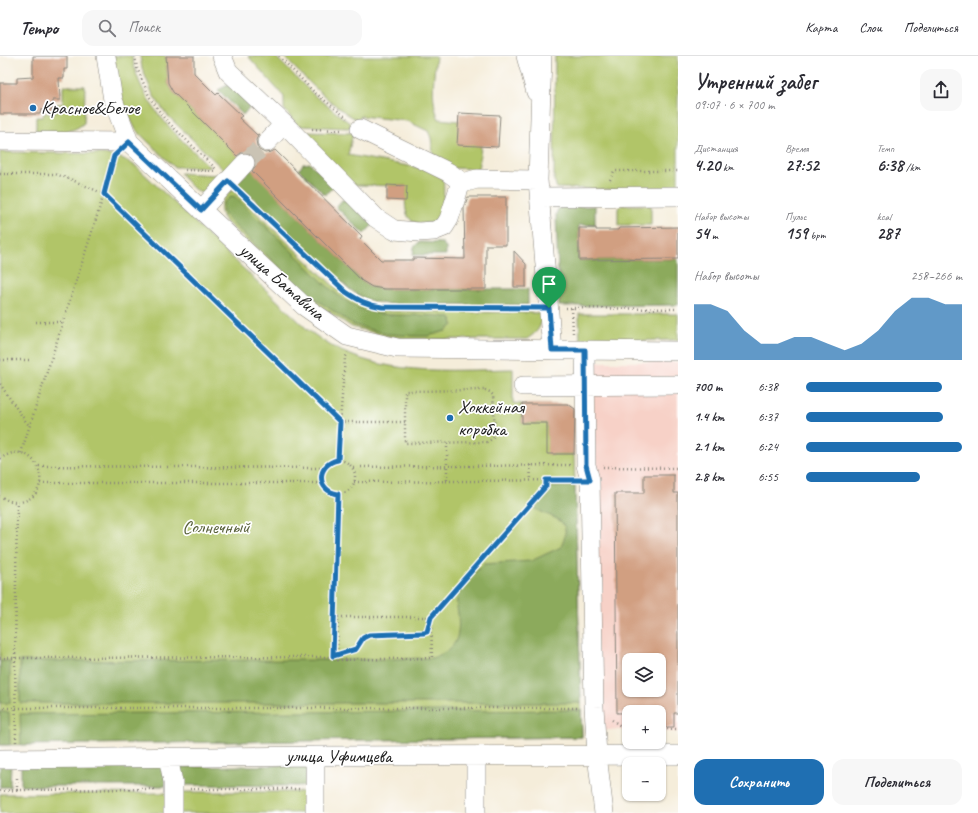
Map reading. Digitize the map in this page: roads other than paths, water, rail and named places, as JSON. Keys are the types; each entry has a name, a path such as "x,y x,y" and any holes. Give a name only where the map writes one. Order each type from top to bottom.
{"street":[{"name":"улица Батавина","path":"106,56 112,100 129,142 304,306 347,336 397,348 552,350 579,345 678,351"},
{"path":"222,56 228,71 376,218 394,230 419,232 434,231 444,227 449,219 459,188 463,183 477,179 539,188 678,196"},
{"path":"526,56 532,82 541,107"},
{"path":"542,56 539,188 552,350"},
{"path":"267,142 285,126"},
{"path":"360,129 448,172 463,183"},
{"path":"0,141 129,142"},
{"path":"201,210 245,163"},
{"path":"579,345 585,386 594,707 597,755 604,813"},
{"path":"524,386 678,385"},
{"name":"улица Уфимцева","path":"0,759 678,755"},
{"path":"314,756 315,813"},
{"path":"476,756 476,813"},
{"path":"168,757 173,782 172,813"}],"tunnel":[{"path":"245,163 267,142"}],"place":[{"name":"Красное&Белое","path":"33,108"},
{"name":"Хоккейная коробка","path":"450,418"}],"park label":[{"name":"Солнечный","path":"216,527"}]}
